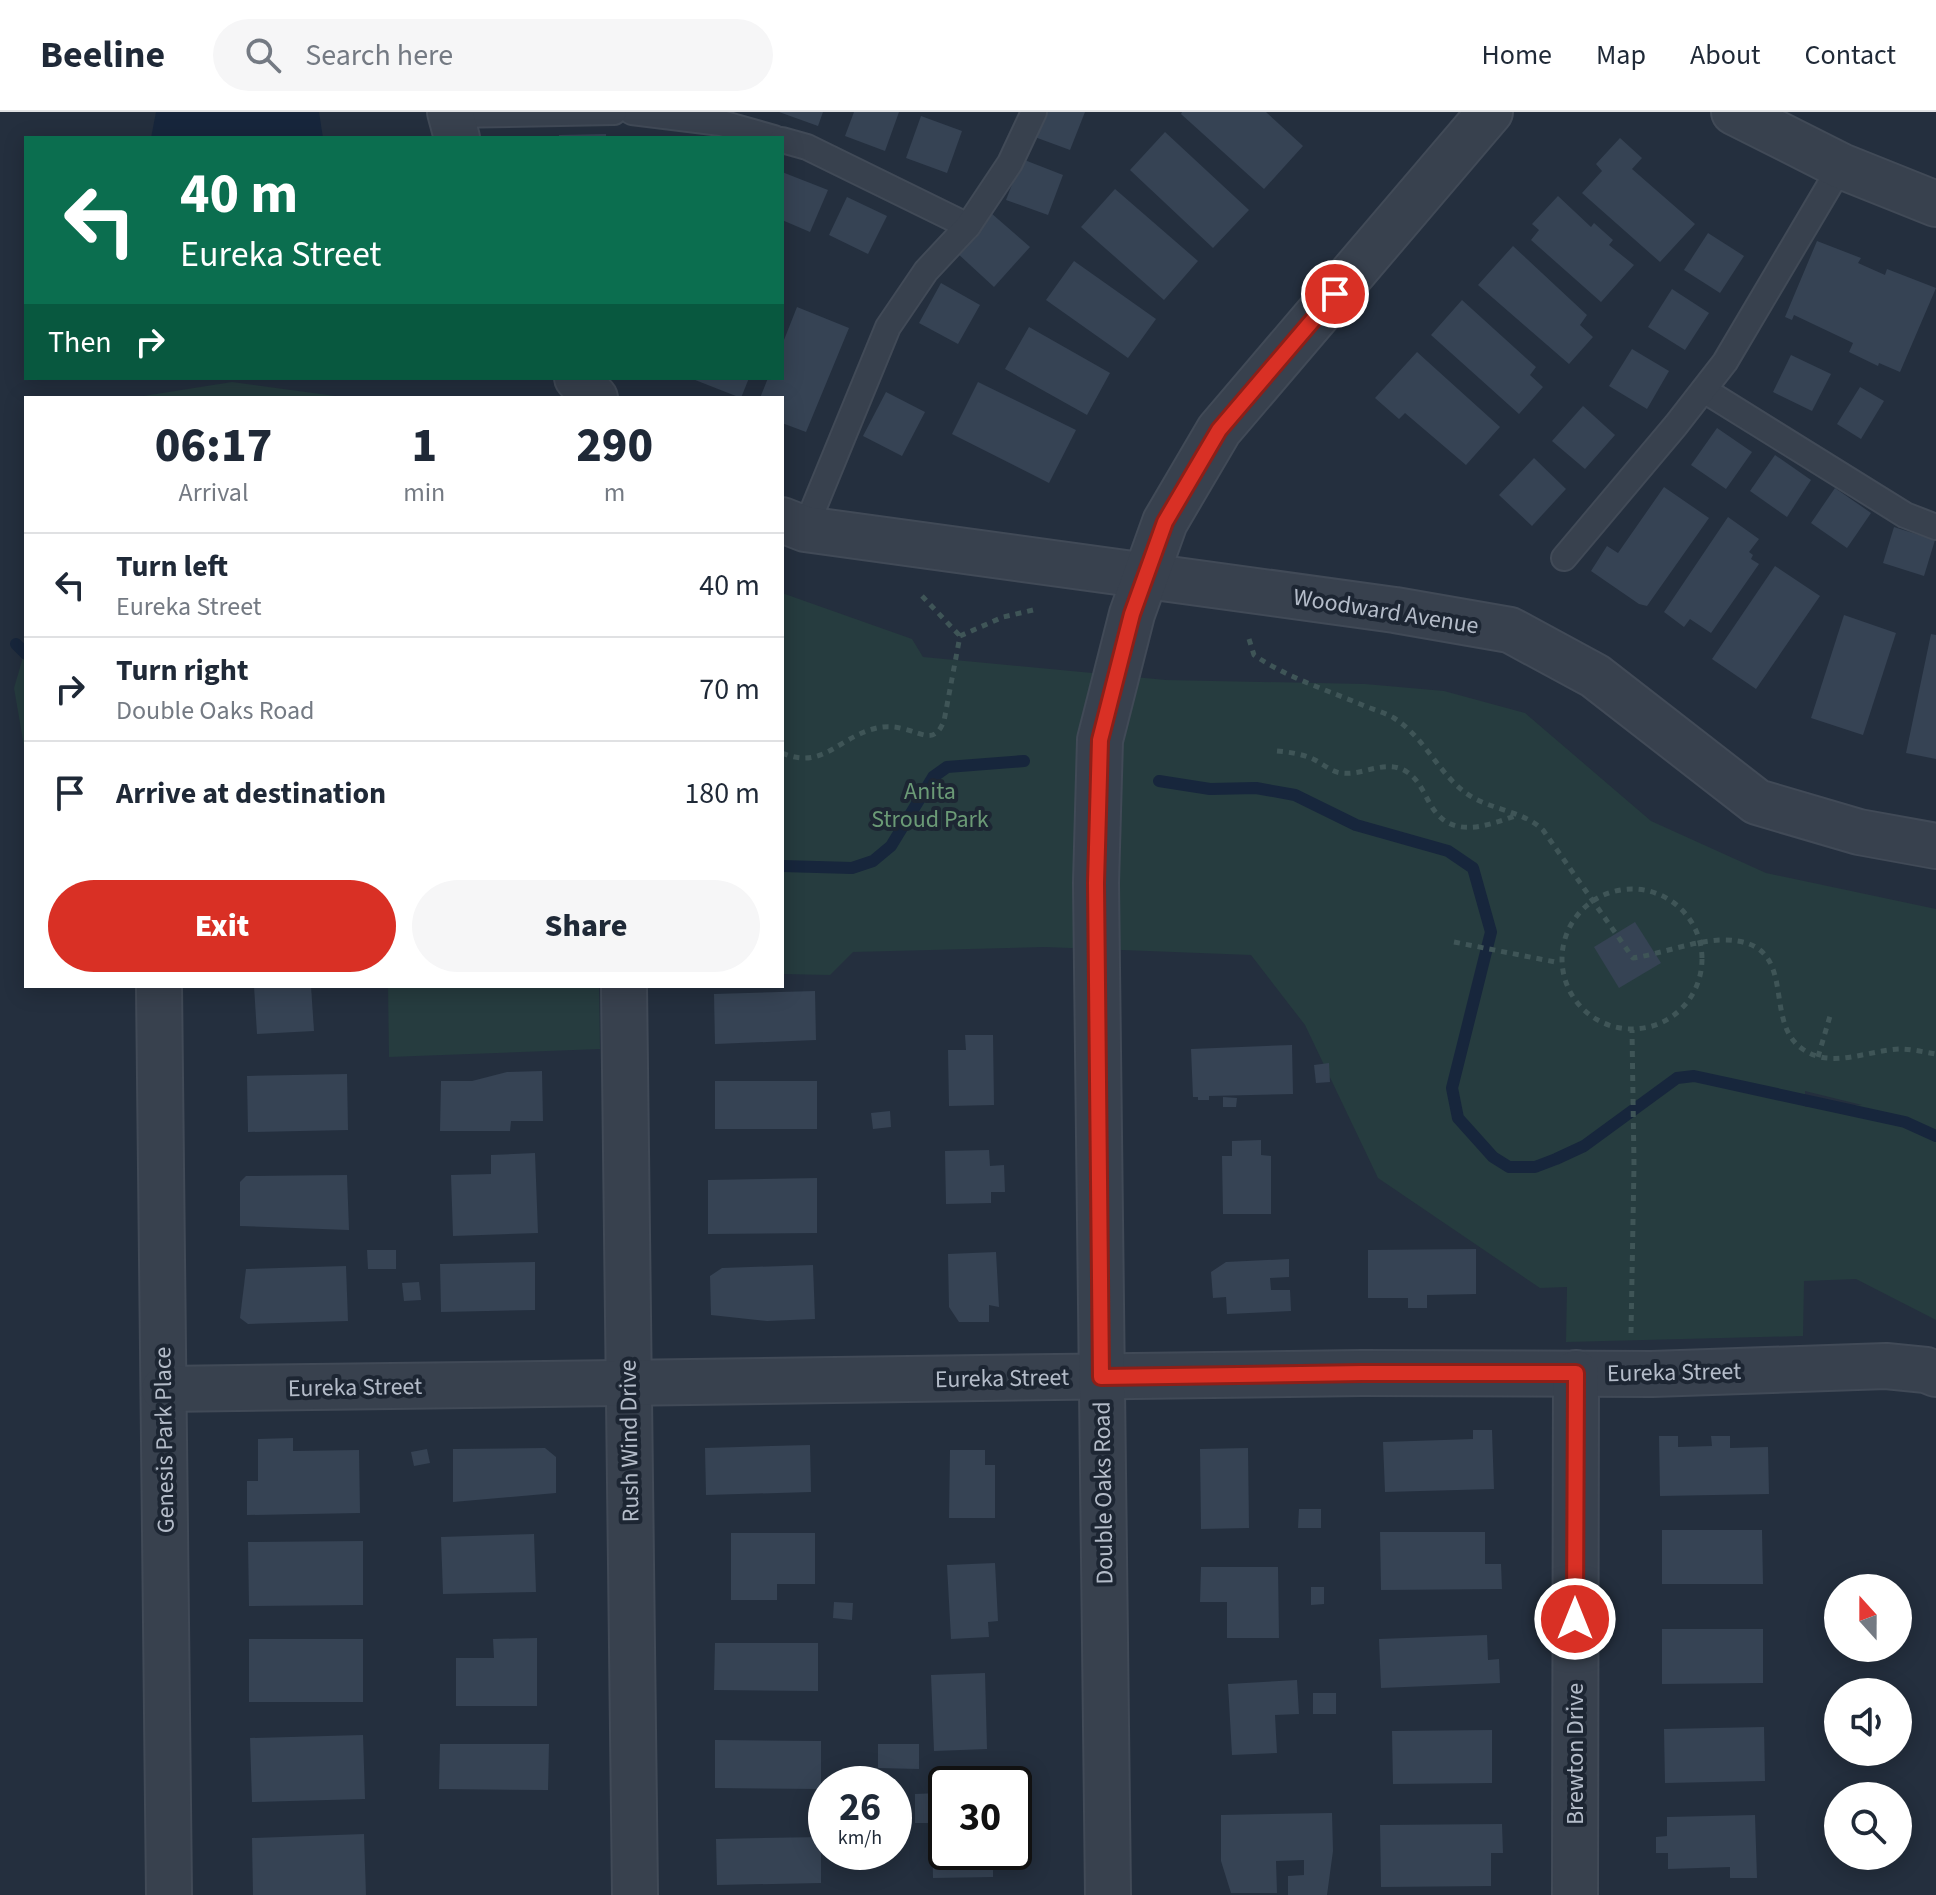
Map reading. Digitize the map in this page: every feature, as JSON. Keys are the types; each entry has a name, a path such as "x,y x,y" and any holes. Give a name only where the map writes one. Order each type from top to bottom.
{"street":[{"name":"Double Oaks Road","path":"1108,1895 1096,883 1100,740 1143,577 1165,522 1219,430 1490,112"},
{"path":"1734,112 1841,166 1936,204"},
{"path":"579,380 593,396"},
{"name":"Woodward Avenue","path":"794,524 1143,577 1395,610 1510,630 1595,676 1757,802 1859,832 1936,846"},
{"name":"Genesis Park Place","path":"159,988 169,1895"},
{"name":"Rush Wind Drive","path":"624,988 635,1895"},
{"name":"Eureka Street","path":"164,1389 1362,1373 1630,1374 1886,1366 1936,1374"},
{"name":"Brewton Drive","path":"1575,1895 1576,1373"}],"lane":[{"path":"453,122 614,112"},
{"path":"632,112 721,123 767,136"},
{"path":"794,524 888,327 926,271 968,226 1010,163 1034,112"},
{"path":"784,141 807,147 968,226"},
{"path":"1564,558 1725,362 1841,166"},
{"path":"1704,390 1905,515 1936,527"}],"path":[{"path":"922,596 960,636"},
{"path":"960,636 1003,617 1033,610"},
{"path":"784,754 796,759 814,759 848,739 874,729 894,726 924,736 940,731 960,636"},
{"path":"1249,639 1254,655 1273,669 1394,718 1414,735 1452,781 1469,796 1496,809 1534,821 1633,958 1700,943 1722,940 1743,942 1758,949 1769,960 1780,988 1780,1010 1792,1040 1804,1051 1818,1057 1854,1056 1901,1049 1936,1054"},
{"path":"1277,751 1310,757 1342,773 1393,765 1419,784 1435,814 1449,824 1466,828 1490,825 1516,815"},
{"path":"1644,889 1664,895 1682,908 1695,928 1700,943 1701,966 1695,988 1679,1010 1655,1024 1632,1030 1614,1028 1589,1017 1570,992 1560,963 1564,942 1575,917 1593,901 1620,890 1644,889"},
{"path":"1454,942 1560,963"},
{"path":"1818,1057 1830,1016"},
{"path":"1630,1374 1634,1165 1632,1030"}],"green space":[{"path":"232,382 335,396 144,396"},
{"name":"Anita Stroud Park","path":"784,594 912,639 923,657 1166,680 1365,684 1444,691 1525,713 1651,821 1766,873 1936,909 1936,1320 1856,1279 1804,1281 1803,1336 1566,1342 1567,1287 1540,1288 1378,1178 1305,1025 1251,955 1045,947 853,952 830,975 784,974","holes":["1805,1091 1862,1105 1805,1107"]},
{"path":"24,654 24,746 14,688"},
{"path":"388,988 599,988 600,1049 389,1057"}],"water":[{"path":"156,112 319,112 323,136 151,136"}],"building":[{"path":"779,112 823,112 818,126"},
{"path":"854,112 899,112 885,151 845,136"},
{"path":"1040,112 1085,112 1070,150 1032,136"},
{"path":"1182,112 1266,112 1303,146 1264,189"},
{"path":"921,116 962,131 947,173 906,158"},
{"path":"1165,132 1249,210 1213,248 1130,170"},
{"path":"606,134 606,136 559,136"},
{"path":"1620,138 1642,158 1632,169 1695,224 1660,262 1582,193 1602,171 1596,164"},
{"path":"1022,159 1063,175 1048,215 1006,200"},
{"path":"784,173 828,190 810,232 784,221"},
{"path":"1115,189 1198,261 1164,300 1081,227"},
{"path":"1558,196 1591,227 1594,223 1613,240 1609,245 1634,265 1601,302 1531,240 1539,230 1532,224"},
{"path":"847,197 887,216 868,254 829,235"},
{"path":"991,213 1030,247 994,287 956,252"},
{"path":"1708,233 1744,256 1720,293 1684,270"},
{"path":"1817,241 1861,258 1858,263 1885,275 1887,269 1936,288 1900,372 1879,363 1878,366 1849,352 1853,343 1794,315 1792,320 1785,317"},
{"path":"1513,246 1587,315 1580,325 1593,337 1569,364 1478,285"},
{"path":"1074,261 1156,319 1128,358 1046,300"},
{"path":"941,283 980,305 958,344 919,323"},
{"path":"1672,289 1709,313 1685,350 1648,327"},
{"path":"1462,300 1536,367 1530,375 1543,387 1519,414 1431,335"},
{"path":"797,307 849,328 806,432 784,424 784,396 761,396 767,380 784,380 784,340"},
{"path":"1029,327 1110,373 1087,415 1005,369"},
{"path":"1632,349 1669,371 1647,409 1609,386"},
{"path":"1417,352 1500,427 1466,465 1405,413 1399,419 1375,398"},
{"path":"1791,355 1831,374 1812,411 1773,392"},
{"path":"695,380 748,380 742,396"},
{"path":"978,382 1076,430 1049,483 952,434"},
{"path":"1860,387 1884,401 1861,439 1837,424"},
{"path":"886,392 925,412 902,456 863,436"},
{"path":"1583,406 1615,435 1585,469 1552,441"},
{"path":"1717,428 1752,452 1726,489 1691,465"},
{"path":"1775,455 1811,480 1787,517 1750,491"},
{"path":"1534,458 1566,489 1532,526 1499,495"},
{"path":"1664,487 1709,518 1647,606 1639,604 1591,571 1607,546 1618,553"},
{"path":"1835,488 1871,513 1847,548 1811,523"},
{"path":"1728,517 1759,539 1749,552 1753,555 1751,559 1759,564 1711,633 1690,619 1684,627 1664,612"},
{"path":"1894,527 1935,540 1924,576 1883,563"},
{"path":"1775,566 1820,596 1756,689 1712,659"},
{"path":"1844,615 1896,633 1863,735 1811,718"},
{"path":"1931,634 1936,635 1936,759 1906,753"},
{"path":"1635,922 1661,963 1619,988 1594,947"},
{"path":"254,988 311,988 314,1031 257,1034"},
{"path":"815,991 816,1040 715,1044 714,994"},
{"path":"965,1035 993,1035 994,1105 949,1106 948,1050 966,1050"},
{"path":"1292,1045 1293,1094 1209,1096 1209,1100 1193,1097 1191,1049"},
{"path":"1329,1063 1330,1082 1316,1083 1314,1065"},
{"path":"542,1071 543,1121 511,1121 510,1131 440,1131 441,1081 472,1081 507,1072"},
{"path":"347,1074 348,1130 248,1132 247,1076"},
{"path":"715,1081 817,1081 817,1129 715,1129"},
{"path":"1223,1097 1237,1098 1236,1107 1223,1107"},
{"path":"890,1111 891,1127 873,1129 871,1113"},
{"path":"1261,1140 1261,1155 1271,1156 1271,1214 1223,1214 1222,1156 1232,1156 1232,1141"},
{"path":"989,1150 990,1166 1004,1165 1005,1192 991,1192 991,1203 946,1204 945,1151"},
{"path":"535,1153 538,1233 453,1236 451,1175 491,1174 491,1155"},
{"path":"347,1175 349,1230 240,1226 240,1182 246,1176"},
{"path":"817,1178 817,1233 708,1234 708,1180"},
{"path":"1476,1249 1476,1294 1427,1295 1427,1308 1408,1308 1408,1298 1368,1298 1368,1250"},
{"path":"367,1250 396,1250 396,1269 368,1269"},
{"path":"996,1252 999,1307 989,1305 989,1322 959,1322 949,1307 948,1254"},
{"path":"1289,1259 1289,1277 1270,1278 1271,1290 1290,1290 1291,1311 1227,1314 1226,1297 1213,1298 1211,1272 1226,1262"},
{"path":"535,1262 535,1310 441,1312 440,1264"},
{"path":"813,1265 815,1319 767,1321 711,1315 710,1276 722,1268"},
{"path":"346,1266 348,1321 248,1324 240,1318 246,1269"},
{"path":"419,1282 421,1300 404,1301 402,1283"},
{"path":"1473,1430 1492,1430 1494,1489 1385,1492 1383,1442 1473,1439"},
{"path":"1659,1436 1678,1436 1678,1447 1712,1446 1711,1436 1730,1436 1730,1448 1768,1447 1769,1494 1660,1496"},
{"path":"293,1438 293,1451 359,1450 360,1513 247,1515 247,1481 258,1481 258,1439"},
{"path":"810,1445 811,1492 706,1495 705,1448"},
{"path":"545,1448 556,1457 556,1493 453,1502 453,1449"},
{"path":"1248,1448 1249,1528 1201,1529 1200,1449"},
{"path":"427,1449 430,1463 414,1466 411,1452"},
{"path":"950,1450 985,1450 985,1465 995,1465 995,1518 949,1518"},
{"path":"1299,1509 1321,1509 1321,1528 1298,1528"},
{"path":"1662,1530 1762,1530 1763,1584 1662,1584"},
{"path":"1380,1532 1485,1532 1485,1564 1501,1564 1502,1589 1381,1590"},
{"path":"731,1533 815,1533 815,1584 777,1584 777,1600 731,1600"},
{"path":"534,1534 536,1592 443,1594 441,1537"},
{"path":"363,1541 363,1605 249,1606 248,1542"},
{"path":"995,1563 998,1621 988,1622 989,1637 951,1639 947,1565"},
{"path":"1201,1567 1278,1567 1279,1638 1227,1638 1227,1602 1200,1602"},
{"path":"1311,1587 1324,1587 1324,1604 1311,1605"},
{"path":"834,1602 853,1603 852,1620 833,1618"},
{"path":"1662,1629 1763,1629 1763,1683 1662,1684"},
{"path":"1487,1635 1488,1660 1499,1659 1500,1683 1381,1688 1379,1639"},
{"path":"537,1638 537,1706 456,1706 456,1658 494,1658 493,1639"},
{"path":"249,1639 363,1639 363,1702 249,1702"},
{"path":"715,1643 818,1643 818,1691 714,1690"},
{"path":"985,1673 987,1749 934,1751 931,1675"},
{"path":"1297,1680 1299,1714 1275,1715 1277,1753 1232,1755 1228,1684"},
{"path":"1313,1693 1336,1693 1336,1714 1313,1714"},
{"path":"1764,1727 1765,1781 1665,1783 1664,1729"},
{"path":"1492,1730 1492,1783 1393,1784 1392,1731"},
{"path":"363,1735 365,1799 252,1802 250,1738"},
{"path":"715,1740 821,1741 821,1766 808,1766 808,1789 715,1788"},
{"path":"440,1744 549,1744 548,1790 439,1789"},
{"path":"878,1744 919,1744 919,1769 912,1769 912,1766 878,1766"},
{"path":"928,1793 928,1823 915,1823 915,1794"},
{"path":"1332,1813 1333,1851 1327,1895 1288,1895 1288,1876 1304,1875 1304,1860 1276,1861 1277,1893 1231,1893 1221,1861 1221,1815"},
{"path":"1755,1815 1757,1878 1730,1878 1730,1867 1668,1869 1668,1853 1656,1853 1656,1837 1667,1836 1667,1817"},
{"path":"1502,1824 1503,1853 1491,1853 1491,1886 1381,1887 1380,1825"},
{"path":"364,1834 366,1895 253,1895 252,1838"},
{"path":"808,1837 808,1870 821,1870 821,1883 717,1885 716,1839"},
{"path":"933,1870 993,1870 993,1877 933,1878"}],"waterway":[{"path":"16,644 24,652"},
{"path":"784,866 852,868 873,861 891,846 933,777 947,767 1024,761"},
{"path":"1159,781 1210,789 1256,788 1295,795 1356,825 1448,851 1473,868 1491,932 1452,1088 1458,1118 1493,1157 1509,1167 1535,1167 1584,1146 1677,1078 1694,1076 1905,1122 1936,1136"}],"route":[{"path":"1335,294 1219,430 1165,522 1143,577 1100,740 1096,883 1101,1377 1576,1373 1575,1619"}]}
